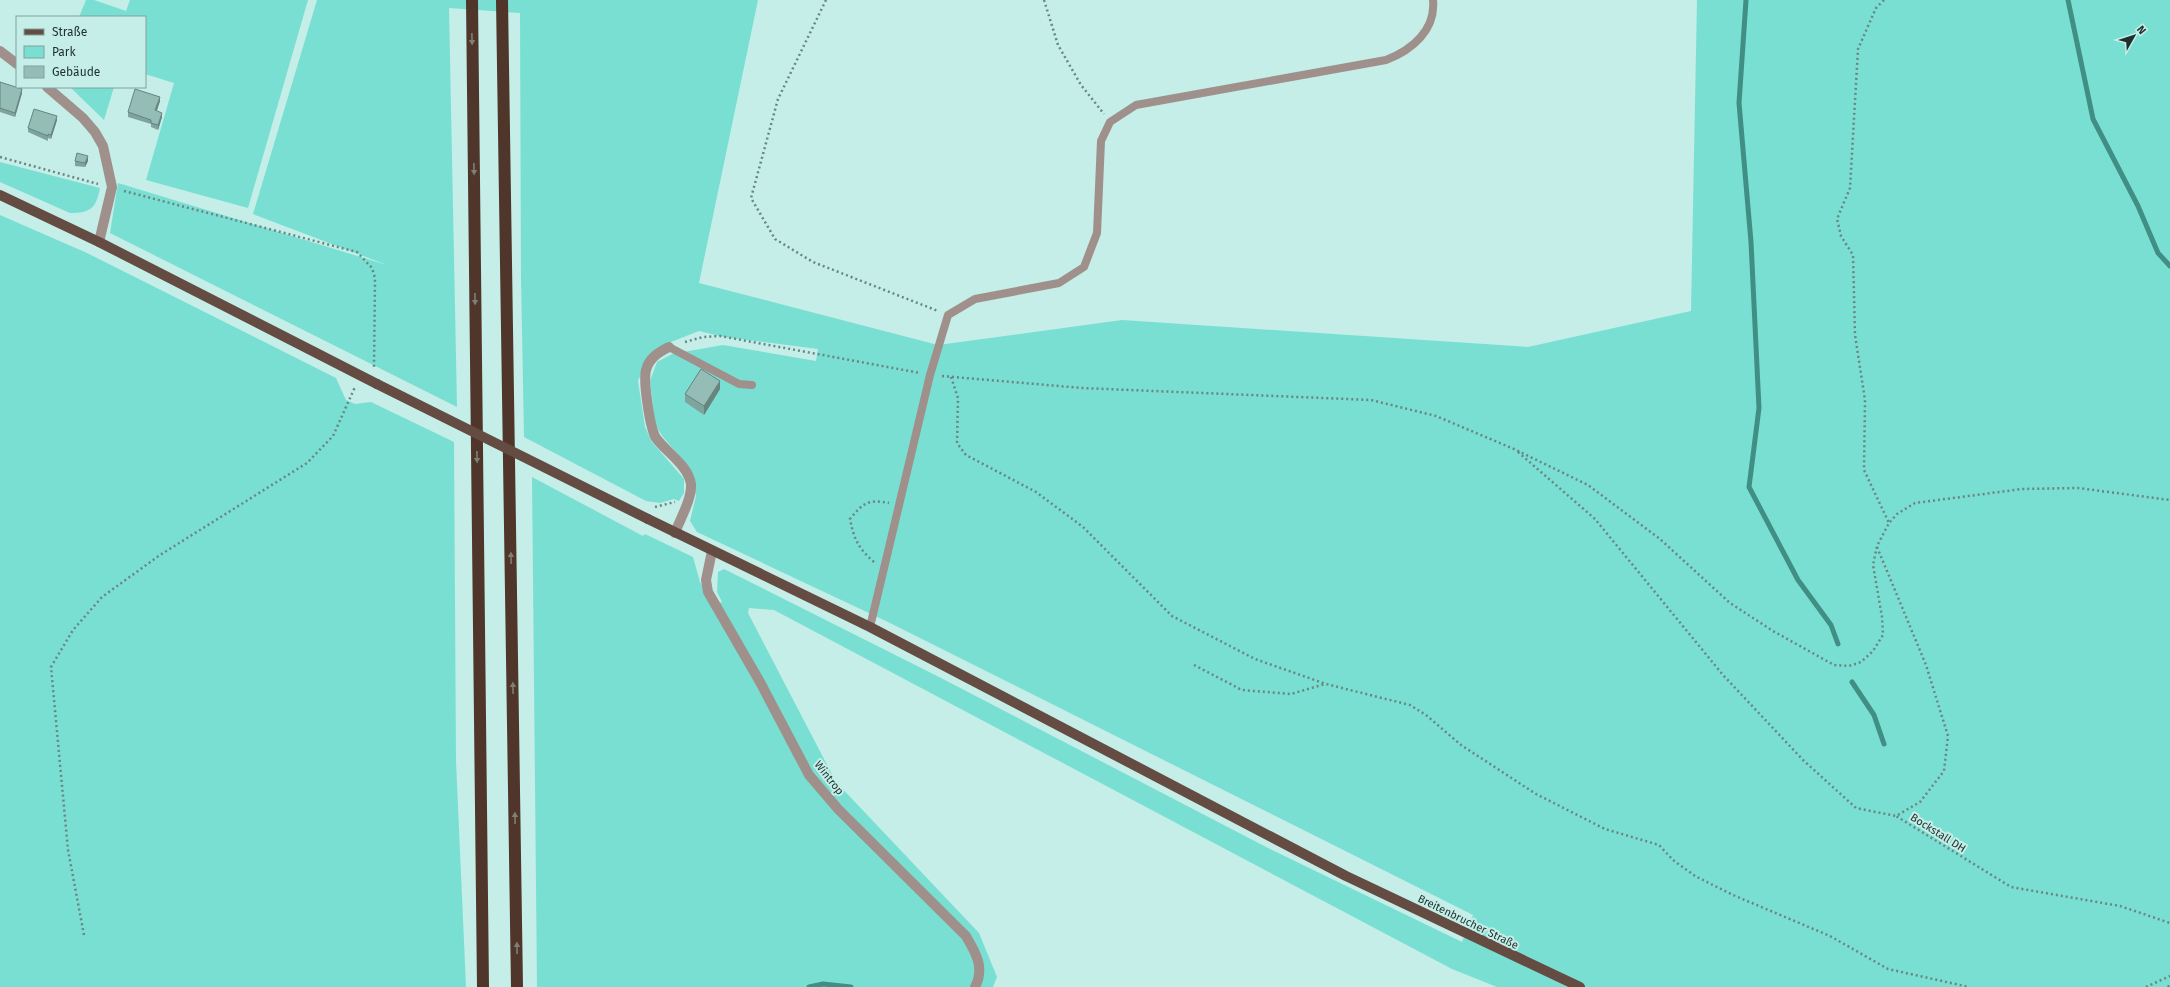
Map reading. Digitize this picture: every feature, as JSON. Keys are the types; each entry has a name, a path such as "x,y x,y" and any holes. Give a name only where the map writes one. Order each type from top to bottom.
{"highway":[{"path":"472,0 483,987"},
{"path":"502,0 517,987"}],"main road":[{"name":"Breitenbrucher Straße","path":"0,195 99,242 361,376 675,533 870,627 1346,876 1580,987"}],"street":[{"path":"0,51 16,63"},
{"path":"48,88 83,118 95,132 107,160 112,187 99,242"},
{"path":"669,347 651,358 646,370 646,380 652,432 689,475 690,492 675,533"},
{"name":"Wintrop","path":"712,551 706,580 708,592 760,682 809,775 838,809 966,936 976,952 980,966 980,978 975,987"}],"lane":[{"path":"870,627 930,375 948,315 975,299 1060,283 1084,267 1097,233 1101,141 1110,122 1136,105 1386,60 1397,56 1424,36 1434,12 1433,0"},
{"path":"669,347 739,384 752,385"}],"path":[{"path":"826,0 778,99 751,198 775,239 812,262 948,315"},
{"path":"1044,0 1058,45 1082,84 1110,122"},
{"path":"1884,0 1876,8 1858,49 1850,188 1837,219 1841,236 1853,255 1855,335 1865,400 1864,470 1889,524"},
{"path":"0,157 356,252 365,258 374,273 376,284 375,370"},
{"path":"669,347 703,337 720,336 920,373"},
{"path":"84,935 68,850 51,667 73,630 102,597 160,555 307,463 333,436 361,376"},
{"path":"1969,987 1888,969 1830,936 1733,895 1694,876 1673,860 1659,845 1605,829 1536,794 1461,745 1426,715 1410,705 1326,684 1255,659 1172,616 1083,527 1036,492 966,455 957,443 958,398 951,377 1082,388 1371,400 1436,416 1514,449 1588,486 1660,539 1730,602 1773,631 1834,665 1849,666 1861,662 1873,651 1883,635 1882,617 1873,565 1877,546 1889,524 1897,514 1915,503 2022,489 2078,488 2127,493 2170,500"},
{"path":"1514,449 1594,519 1723,675 1803,760 1856,808 1896,816"},
{"path":"884,569 866,555 854,539 850,519 861,506 875,500 899,505"},
{"path":"654,508 675,502 684,507"},
{"name":"Bockstall DH","path":"1877,546 1926,665 1948,736 1944,771 1920,802 1896,816 2011,887 2120,906 2170,923"},
{"path":"1194,665 1242,690 1291,694 1326,684"},
{"path":"2146,987 2170,976"}],"green space":[{"path":"86,0 94,0 126,11 130,0 308,0 248,208 146,180 174,83 146,74 146,16 79,16"},
{"path":"317,0 758,0 699,283 938,345 1122,320 1528,347 1691,311 1697,0 2170,0 2170,987 1497,987 1452,969 774,610 749,608 748,613 836,782 979,933 997,977 993,987 537,987 532,477 643,536 645,534 693,557 700,582 713,605 722,602 717,592 718,572 724,569 941,678 1268,848 1462,942 1473,915 888,622 697,532 690,521 696,496 692,476 686,464 663,437 655,425 650,381 657,362 672,354 723,345 816,361 818,349 724,337 699,331 666,344 650,355 638,381 645,427 652,442 684,479 684,493 679,501 674,499 660,503 646,501 524,437 521,278 520,13 449,8 457,407 110,233 118,183 387,265 253,214"},
{"path":"71,88 114,88 104,120"},
{"path":"0,162 100,188 97,200 88,210 70,213 0,182"},
{"path":"0,215 87,253 336,378 346,400 355,404 371,402 454,442 456,761 466,987 0,987"}],"building":[{"path":"0,82 22,89 15,113 0,108"},
{"path":"135,89 160,97 155,110 162,113 158,125 151,123 151,120 128,112"},
{"path":"34,109 57,116 51,135 48,134 48,136 28,128"},
{"path":"77,153 88,156 85,163 75,161"},
{"path":"701,369 720,381 704,406 685,394"}],"waterway":[{"path":"1746,0 1739,103 1751,242 1759,408 1749,487 1798,580 1831,625 1838,644"},
{"path":"2068,0 2093,119 2138,206 2158,253 2170,266"},
{"path":"1852,682 1874,715 1884,744"},
{"path":"809,987 823,984 851,987"}]}
